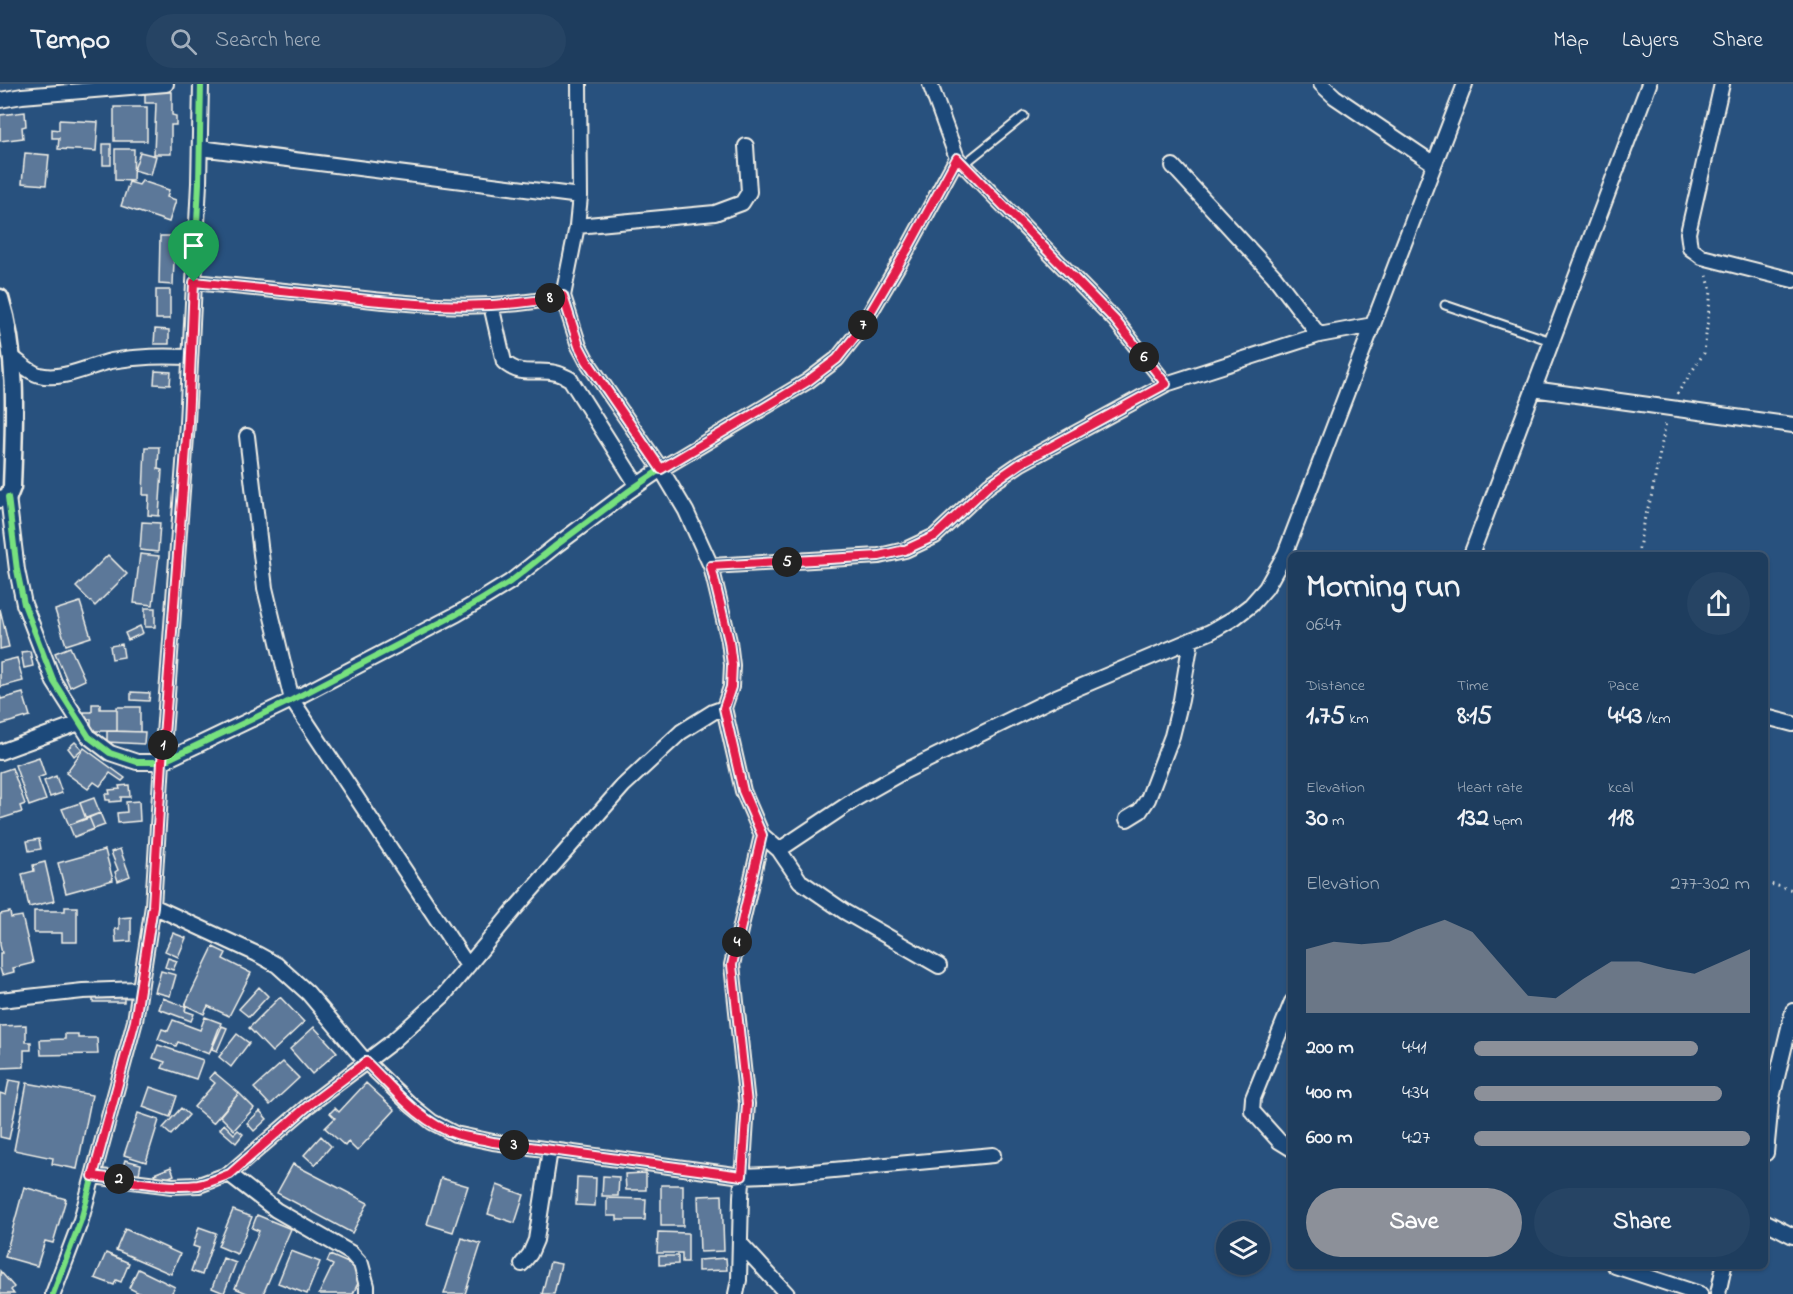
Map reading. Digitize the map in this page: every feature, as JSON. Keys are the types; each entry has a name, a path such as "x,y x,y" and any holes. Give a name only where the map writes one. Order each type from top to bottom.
{"street":[{"path":"0,100 22,96 166,84"},
{"path":"53,1294 81,1220 135,1021 153,906 188,423 201,84"},
{"path":"579,84 580,196 577,226 563,296 579,346 587,361 661,469 686,511 711,566 729,641 732,665 731,687 724,708 743,791 762,835 779,850 801,880 845,912 939,966"},
{"path":"930,84 960,162 1115,320 1166,384"},
{"path":"1321,84 1335,97 1434,164"},
{"path":"779,850 857,798 903,772 1056,697 1210,632 1251,605 1266,588 1285,554 1465,84"},
{"path":"1472,552 1648,84"},
{"path":"1722,84 1688,233 1690,248 1702,256 1793,279"},
{"path":"577,226 716,213 742,203 749,192 746,146"},
{"path":"200,148 580,196"},
{"path":"0,298 10,338 14,372 12,487 4,498 24,604 54,682 88,737 110,753 137,762 162,762 292,700 484,598 510,582 637,485 808,381 837,359 860,330 960,162"},
{"path":"1173,166 1274,276 1319,335"},
{"path":"194,282 417,305 491,305 539,301 563,296"},
{"path":"491,305 504,362 511,368 522,372 556,373 570,379 637,485"},
{"path":"711,566 879,556 905,550 935,536 989,485 1021,463 1166,384 1319,335 1372,325"},
{"path":"12,357 39,375 56,375 72,373 112,361 150,355 190,357"},
{"path":"1533,388 1793,425"},
{"path":"247,436 265,588 292,700 468,966"},
{"path":"1127,819 1140,811 1148,799 1172,736 1181,700 1191,640"},
{"path":"93,1176 172,1186 199,1185 230,1174 309,1105 392,1042 443,996 514,910 623,786 681,732 713,712 724,708"},
{"path":"1768,718 1793,724"},
{"path":"0,752 79,723"},
{"path":"736,1294 739,1280 747,1104 732,965 762,835"},
{"path":"153,906 277,965 308,993 366,1062 412,1106 432,1122 455,1134 493,1142 742,1176 791,1174 993,1155"},
{"path":"0,1000 83,991 140,989"},
{"path":"1768,1137 1772,1102 1793,1011"},
{"path":"1288,1012 1253,1098 1252,1111 1279,1141 1288,1147"},
{"path":"522,1264 530,1254 536,1240 550,1150"},
{"path":"230,1174 276,1210 351,1253 361,1264 367,1294"},
{"path":"1768,1223 1793,1236"},
{"path":"740,1243 787,1294"},
{"path":"1624,1269 1700,1294"},
{"path":"1718,1294 1723,1269"}],"lane":[{"path":"960,162 1024,116"},
{"path":"1445,304 1551,341"}],"path":[{"path":"1638,552 1668,408 1704,353 1711,291 1702,256"},
{"path":"1768,884 1793,890"}],"building":[{"path":"145,92 172,92 172,115 176,116 176,125 171,125 171,154 154,154 156,103 145,103"},
{"path":"114,107 147,107 147,141 114,141"},
{"path":"25,112 26,126 22,127 23,138 0,141 0,115"},
{"path":"59,120 98,122 96,151 58,149 59,138 52,138 52,129 59,130"},
{"path":"103,144 111,144 111,165 103,165"},
{"path":"115,149 134,149 133,181 115,180"},
{"path":"140,152 156,156 151,175 134,170"},
{"path":"25,153 49,155 46,185 22,183"},
{"path":"142,181 169,190 167,197 176,200 169,222 121,206 129,182 139,185"},
{"path":"160,236 175,236 173,285 159,284"},
{"path":"156,290 170,290 170,319 156,319"},
{"path":"155,329 169,330 169,344 154,344"},
{"path":"155,371 171,372 170,385 154,384"},
{"path":"145,447 159,447 158,469 162,470 159,516 148,515 149,495 143,495"},
{"path":"142,522 160,523 158,552 140,550"},
{"path":"140,554 159,556 153,605 134,603"},
{"path":"108,555 127,574 95,606 76,587"},
{"path":"80,602 91,637 66,645 55,610"},
{"path":"145,608 155,608 155,627 145,627"},
{"path":"0,609 9,647 0,649"},
{"path":"140,626 143,633 128,640 125,633"},
{"path":"122,644 124,657 112,659 110,646"},
{"path":"70,647 85,680 70,687 55,653"},
{"path":"30,651 33,666 24,668 21,652"},
{"path":"17,658 23,681 0,687 0,662"},
{"path":"131,692 150,693 149,701 131,700"},
{"path":"23,693 30,716 0,725 0,695 1,699"},
{"path":"92,704 100,704 100,709 117,709 117,731 91,731 91,719 84,719 84,712 92,712"},
{"path":"117,707 140,707 140,732 117,731"},
{"path":"107,731 145,732 144,744 107,742"},
{"path":"75,742 82,749 74,756 68,748"},
{"path":"84,748 125,778 122,781 110,773 100,786 94,782 88,789 66,773"},
{"path":"39,757 45,775 38,778 46,800 29,806 15,765"},
{"path":"12,768 25,804 20,806 22,812 0,819 0,772"},
{"path":"56,776 62,793 50,797 44,781"},
{"path":"129,785 130,797 121,797 121,801 106,800 105,794 110,794 109,790"},
{"path":"94,798 100,813 86,819 80,803"},
{"path":"139,801 140,821 118,823 117,813 127,812 126,802"},
{"path":"80,803 86,819 69,825 62,809"},
{"path":"100,813 105,825 94,829 89,817"},
{"path":"89,817 94,829 74,837 69,825"},
{"path":"39,839 41,849 29,851 27,841"},
{"path":"120,849 130,876 118,881 115,872 118,870 111,852"},
{"path":"105,850 113,880 66,893 58,863"},
{"path":"45,862 54,901 29,907 22,874 34,871 33,865"},
{"path":"65,907 77,907 77,942 62,942 62,933 34,933 34,911 65,911"},
{"path":"10,912 11,918 22,916 33,963 13,968 14,972 2,975 0,914"},
{"path":"131,917 131,941 116,942 115,929 119,929 119,918"},
{"path":"173,933 186,938 178,957 165,951"},
{"path":"213,947 226,953 223,959 251,973 229,1016 208,1006 204,1014 185,1005"},
{"path":"168,958 177,961 173,970 165,967"},
{"path":"161,971 176,975 170,996 155,992"},
{"path":"259,987 268,996 249,1017 239,1009"},
{"path":"93,994 124,994 124,1002 93,1002"},
{"path":"280,997 304,1022 272,1052 249,1028"},
{"path":"163,998 186,1007 185,1011 194,1014 191,1021 159,1009"},
{"path":"205,1017 221,1023 209,1054 178,1042 176,1046 158,1039 162,1029 168,1031 173,1020 200,1030"},
{"path":"26,1025 26,1042 31,1042 31,1050 24,1050 24,1067 0,1068 0,1026"},
{"path":"222,1026 227,1028 217,1051 212,1049"},
{"path":"314,1027 337,1052 312,1074 290,1049"},
{"path":"65,1034 78,1034 78,1038 97,1038 98,1054 41,1055 40,1040 65,1039"},
{"path":"237,1034 249,1043 231,1067 219,1057"},
{"path":"158,1045 203,1060 196,1079 162,1068 165,1062 153,1058"},
{"path":"283,1062 299,1078 270,1105 254,1088"},
{"path":"214,1072 239,1093 213,1123 194,1107 215,1083 209,1078"},
{"path":"9,1080 21,1082 9,1139 0,1137 0,1093 6,1095"},
{"path":"27,1083 92,1095 77,1169 52,1164 53,1158 14,1150"},
{"path":"366,1083 395,1110 357,1151 348,1142 345,1146 325,1128 335,1118 330,1113 335,1108 339,1112"},
{"path":"150,1087 177,1096 170,1117 143,1107"},
{"path":"239,1093 254,1108 234,1130 220,1116"},
{"path":"181,1108 189,1115 171,1135 163,1128"},
{"path":"260,1111 267,1119 254,1131 247,1123"},
{"path":"138,1113 159,1120 146,1162 124,1155"},
{"path":"224,1124 234,1134 238,1130 243,1134 236,1143 220,1129"},
{"path":"321,1136 331,1146 315,1165 304,1155"},
{"path":"125,1160 141,1164 139,1174 122,1170"},
{"path":"293,1164 368,1203 352,1233 277,1193"},
{"path":"171,1167 174,1175 158,1182 154,1174"},
{"path":"646,1173 646,1190 626,1190 625,1174"},
{"path":"603,1176 619,1177 618,1196 602,1196"},
{"path":"577,1177 596,1178 595,1206 576,1205"},
{"path":"441,1178 468,1186 453,1232 427,1224"},
{"path":"497,1185 524,1195 515,1223 488,1214"},
{"path":"661,1185 683,1185 683,1226 661,1226"},
{"path":"24,1187 66,1199 53,1243 45,1241 37,1266 5,1257"},
{"path":"722,1195 724,1251 700,1252 698,1196"},
{"path":"607,1198 646,1199 645,1220 617,1220 617,1216 607,1216"},
{"path":"233,1210 252,1217 237,1254 218,1246"},
{"path":"257,1215 291,1229 263,1294 249,1294 235,1288 259,1231 252,1228"},
{"path":"199,1227 216,1233 202,1275 191,1271 199,1248 193,1246"},
{"path":"125,1229 180,1254 171,1274 116,1250"},
{"path":"658,1232 688,1233 688,1262 682,1262 682,1253 657,1253"},
{"path":"462,1238 481,1244 465,1294 444,1294"},
{"path":"291,1251 320,1262 307,1294 278,1283"},
{"path":"106,1253 129,1263 121,1282 116,1280 114,1285 95,1278"},
{"path":"330,1255 364,1270 353,1294 319,1294 333,1265 327,1262"},
{"path":"659,1256 678,1256 678,1264 659,1265"},
{"path":"223,1258 236,1263 224,1293 212,1288"},
{"path":"726,1258 727,1270 698,1271 698,1260"},
{"path":"550,1262 561,1264 554,1294 542,1294"},
{"path":"138,1269 175,1287 171,1294 141,1294 129,1288"},
{"path":"0,1271 14,1287 11,1290 14,1294 0,1294"}],"cycle path":[{"path":"53,1294 81,1220 135,1021 153,906 187,423 199,183 201,84"},
{"path":"8,497 17,570 24,604 54,682 89,737 110,753 137,762 162,762 292,700 484,598 510,582 661,469 808,381 837,359 860,330 957,158"}],"route":[{"path":"957,158 1115,320 1166,384 1021,463 989,485 935,536 905,550 879,556 711,566 729,641 732,665 731,687 724,708 743,791 762,835 732,965 747,1104 742,1176 493,1142 455,1134 432,1122 412,1106 366,1062 309,1105 230,1174 199,1185 172,1186 93,1176 135,1021 153,906 188,423 194,282 417,305 514,304 563,296 579,346 587,361 661,469 808,381 837,359 860,330 957,158"}]}
